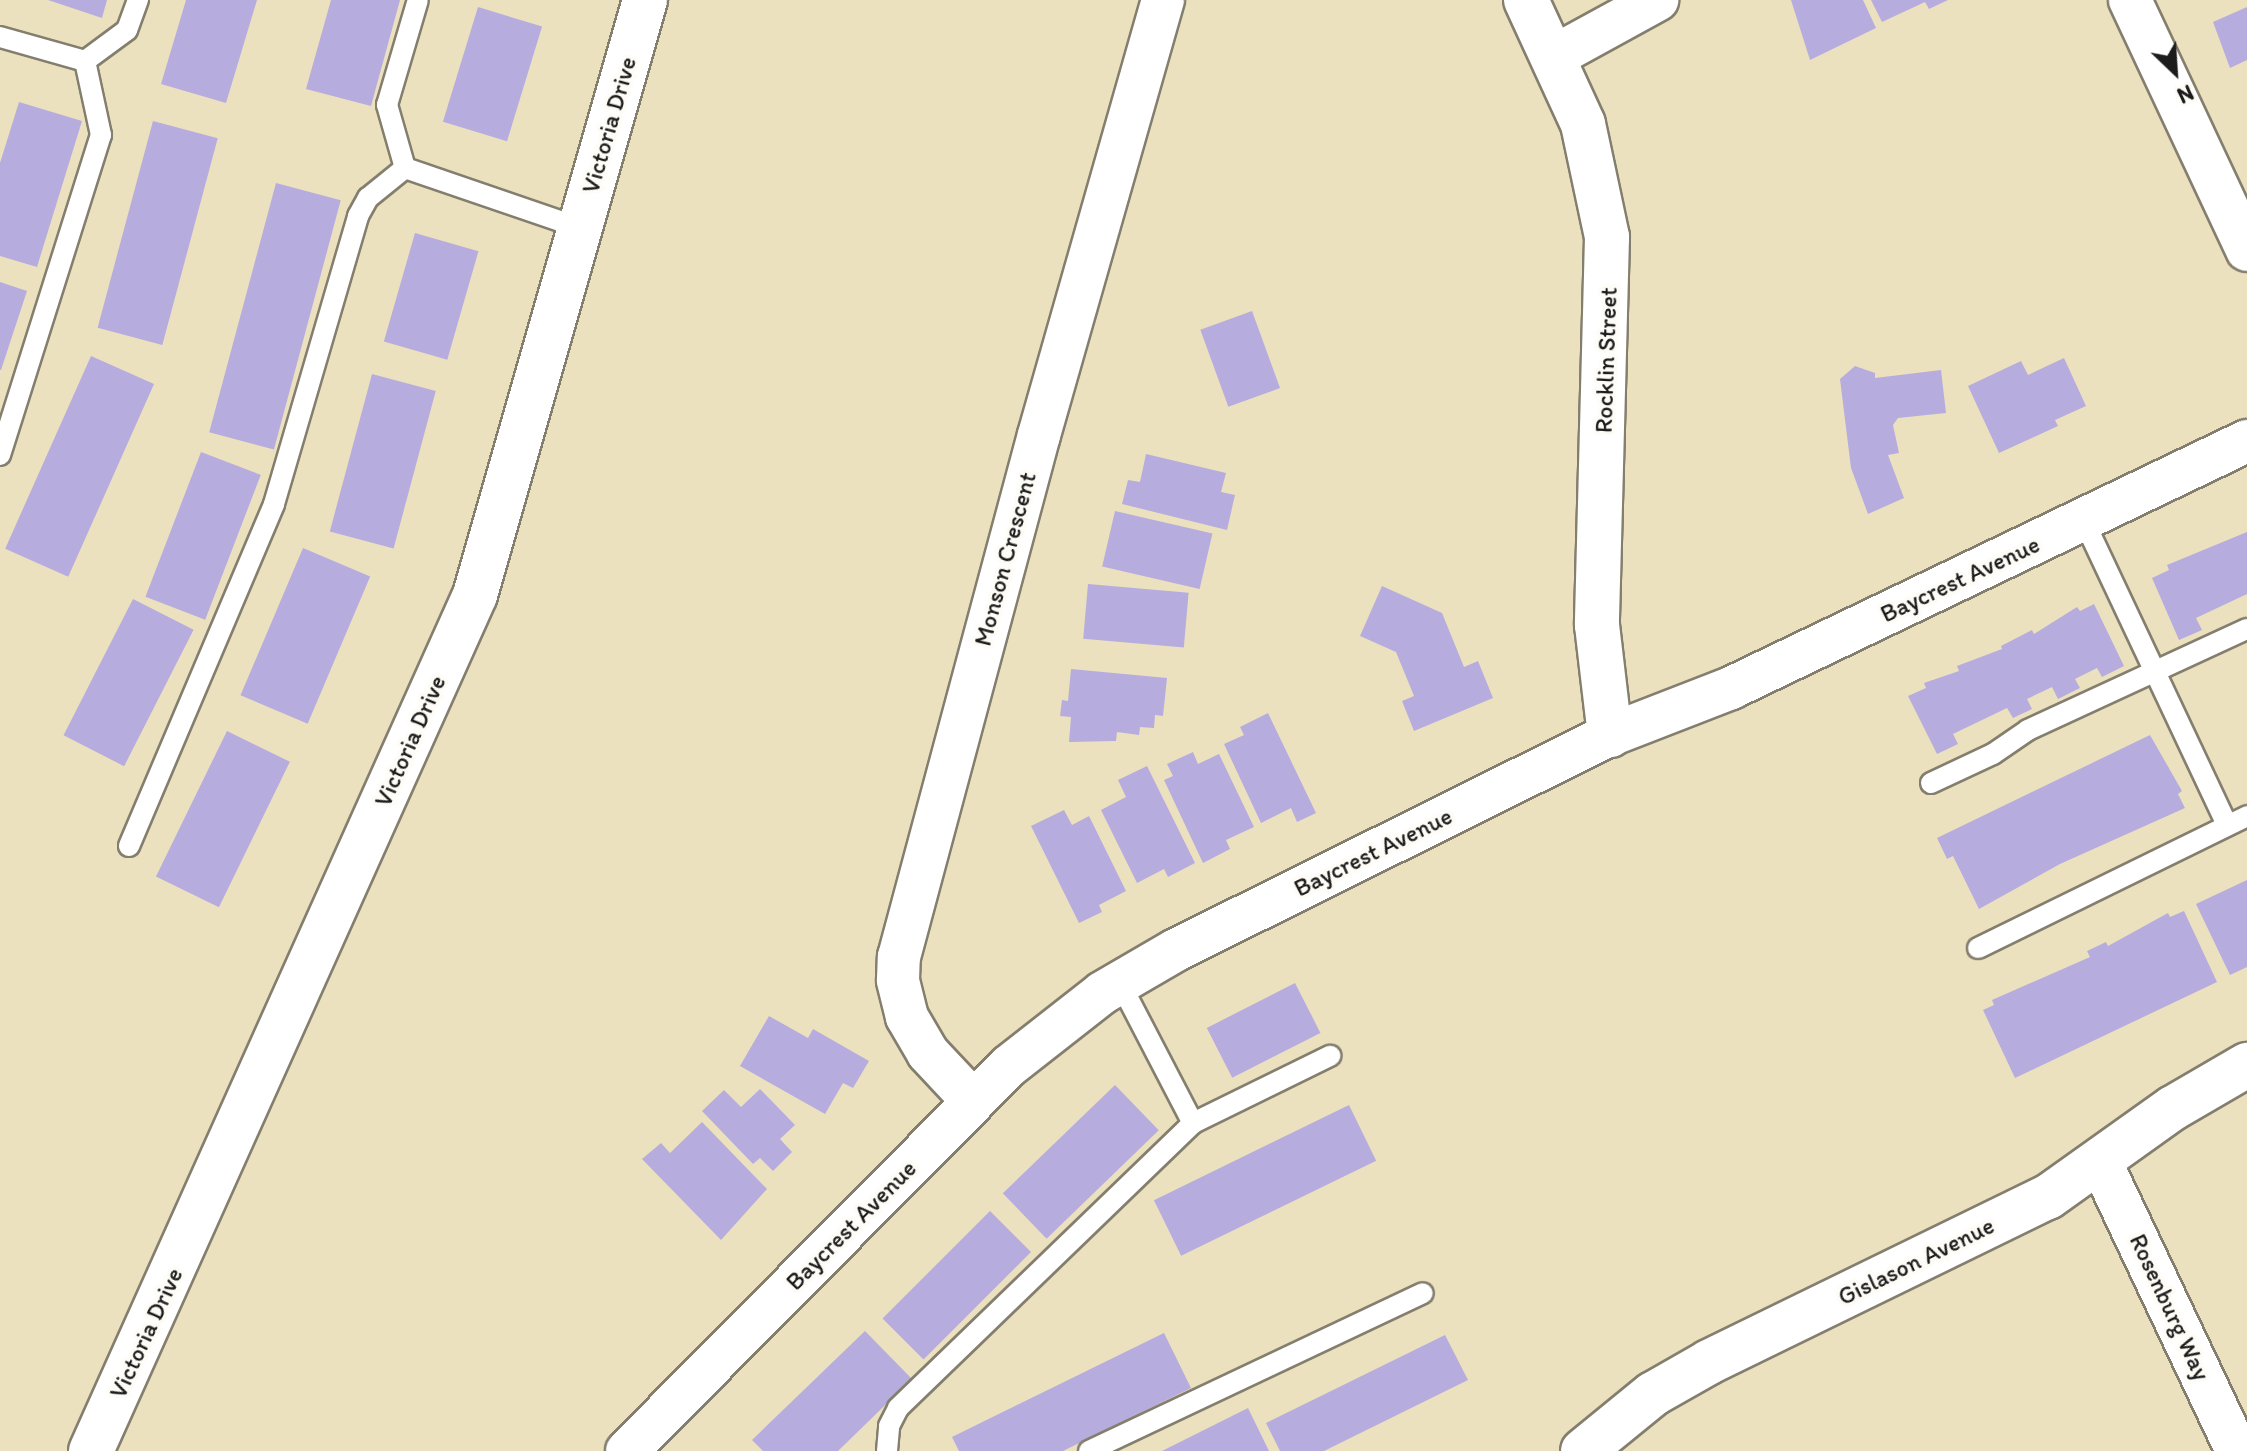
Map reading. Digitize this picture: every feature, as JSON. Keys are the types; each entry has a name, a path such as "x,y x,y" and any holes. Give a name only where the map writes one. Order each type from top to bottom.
{"street":[{"name":"Victoria Drive","path":"91,1451 475,595 645,0"},
{"name":"Monson Crescent","path":"973,1101 928,1053 907,1017 898,980 899,957 1039,435 1163,0"},
{"name":"Rocklin Street","path":"1526,0 1583,124 1607,237 1597,625 1610,735"},
{"path":"1553,57 1657,0"},
{"path":"2130,0 2247,250"},
{"name":"Baycrest Avenue","path":"627,1451 973,1101 1050,1032 1120,983 1176,950 1610,735 1731,688 2247,441"},
{"name":"Gislason Avenue","path":"1583,1451 1653,1394 1709,1362 2019,1212 2101,1163 2173,1108 2247,1065"},
{"name":"Rosenburg Way","path":"2101,1163 2237,1451"}],"lane":[{"path":"85,61 127,30 138,0"},
{"path":"405,168 387,105 418,0"},
{"path":"0,37 85,61"},
{"path":"0,455 101,135 85,61"},
{"path":"405,168 580,228"},
{"path":"129,846 274,504 358,216 368,198 405,168"},
{"path":"2084,521 2227,825"},
{"path":"1931,783 2247,629"},
{"path":"1978,948 2247,816"},
{"path":"1120,983 1193,1123"},
{"path":"887,1451 889,1426 898,1408 1193,1123 1330,1056"},
{"path":"1089,1451 1423,1293"}],"building":[{"path":"48,0 107,0 102,18"},
{"path":"186,0 257,0 226,103 161,84"},
{"path":"331,0 400,0 371,106 306,89"},
{"path":"1791,0 1863,0 1876,28 1810,60"},
{"path":"1871,0 1948,0 1929,9 1925,2 1882,22"},
{"path":"478,7 542,27 507,141 443,122"},
{"path":"2247,7 2247,60 2230,68 2213,22"},
{"path":"19,102 82,121 37,267 0,256 0,163"},
{"path":"153,121 218,138 162,345 98,328"},
{"path":"276,183 341,200 274,450 209,432"},
{"path":"415,233 478,251 447,360 384,342"},
{"path":"0,282 27,291 1,370 0,370"},
{"path":"1252,311 1280,388 1228,407 1200,330"},
{"path":"91,356 154,384 68,577 5,549"},
{"path":"2064,358 2086,406 2055,420 2058,426 1999,453 1968,386 2021,361 2028,375"},
{"path":"1855,366 1875,373 1875,378 1941,370 1946,413 1898,418 1893,425 1899,453 1888,455 1904,498 1868,514 1851,468 1840,379"},
{"path":"372,374 436,391 394,549 330,531"},
{"path":"201,452 261,475 205,620 145,597"},
{"path":"1146,454 1226,473 1221,492 1235,495 1227,530 1122,504 1128,480 1140,482"},
{"path":"1115,511 1212,533 1200,589 1102,567"},
{"path":"2247,532 2247,594 2196,618 2202,630 2179,640 2152,578 2169,570 2167,565"},
{"path":"303,548 370,577 308,724 240,695"},
{"path":"1088,584 1189,593 1184,648 1083,639"},
{"path":"1382,586 1442,613 1464,667 1478,661 1493,698 1414,731 1402,701 1414,696 1396,652 1360,636"},
{"path":"133,599 194,630 124,766 64,735"},
{"path":"2094,604 2124,666 2102,677 2097,668 2075,679 2080,688 2058,699 2052,687 2027,699 2032,709 2013,718 2007,708 1953,734 1958,744 1937,754 1908,696 1926,688 1924,683 1959,671 1957,666 2002,649 2001,646 2032,630 2034,634 2077,607 2080,611"},
{"path":"1071,669 1167,678 1163,716 1155,715 1154,728 1140,727 1139,735 1117,732 1116,741 1069,742 1071,717 1060,716 1062,700 1068,701"},
{"path":"1268,713 1316,813 1297,822 1291,808 1261,823 1224,744 1244,735 1240,727"},
{"path":"227,731 290,762 219,907 156,877"},
{"path":"2150,735 2182,791 2178,794 2185,808 2060,864 1979,909 1953,856 1947,859 1937,838"},
{"path":"1193,752 1198,764 1219,754 1254,827 1226,840 1230,849 1203,863 1164,780 1173,776 1167,764"},
{"path":"1147,766 1195,863 1168,877 1164,869 1137,883 1101,810 1126,797 1118,780"},
{"path":"1064,810 1072,825 1089,816 1126,891 1099,905 1102,912 1079,923 1031,826"},
{"path":"2247,880 2247,967 2230,975 2196,904"},
{"path":"2184,911 2217,982 2015,1078 1983,1010 1994,1005 1992,1000 2090,957 2087,951 2106,942 2108,946 2168,913 2170,917"},
{"path":"1295,983 1320,1033 1232,1078 1207,1028"},
{"path":"769,1016 808,1038 813,1029 869,1061 853,1088 843,1083 825,1114 740,1066"},
{"path":"1115,1085 1159,1130 1047,1239 1003,1193"},
{"path":"760,1089 795,1125 780,1139 792,1152 773,1171 760,1158 753,1164 702,1111 724,1090 741,1107"},
{"path":"1349,1105 1376,1161 1181,1256 1154,1200"},
{"path":"702,1122 767,1189 721,1240 642,1159 661,1143 670,1153"},
{"path":"990,1211 1031,1252 924,1359 883,1318"},
{"path":"865,1331 912,1379 838,1451 763,1451 752,1440"},
{"path":"1164,1333 1191,1388 1063,1451 959,1451 952,1437"},
{"path":"1445,1335 1468,1380 1324,1451 1280,1451 1266,1423"},
{"path":"1248,1408 1269,1451 1162,1451"}]}
